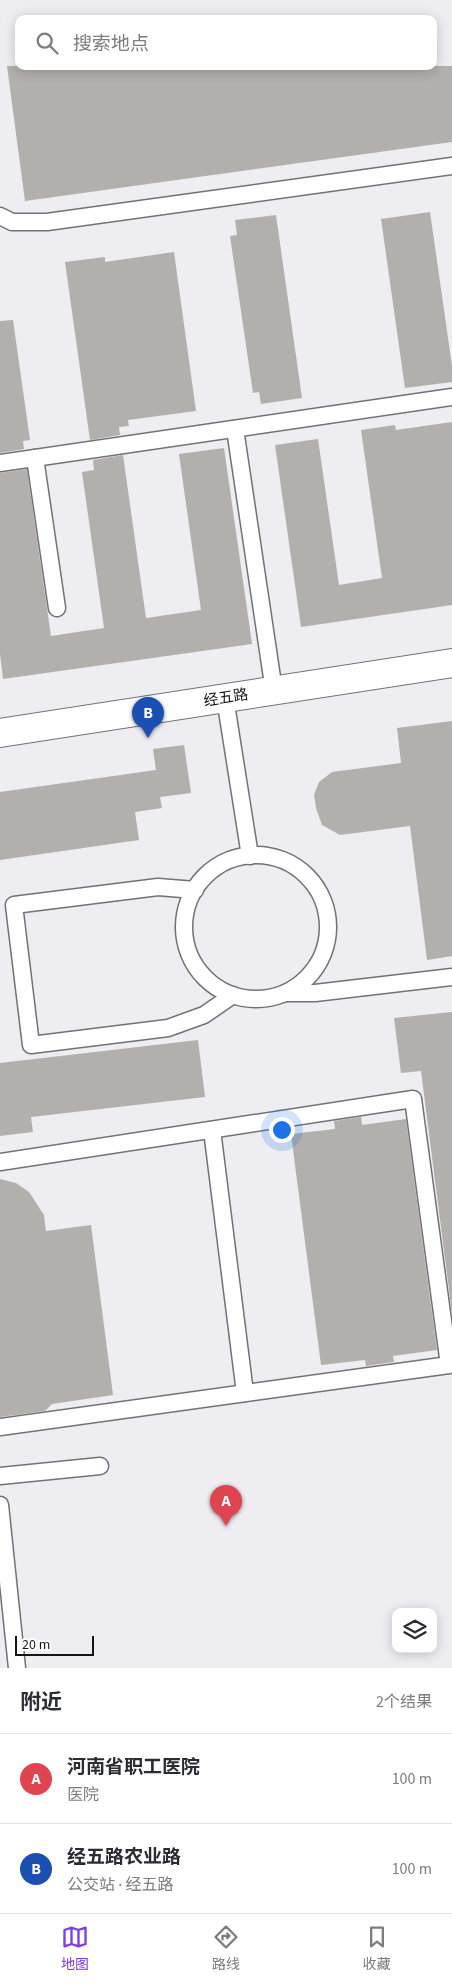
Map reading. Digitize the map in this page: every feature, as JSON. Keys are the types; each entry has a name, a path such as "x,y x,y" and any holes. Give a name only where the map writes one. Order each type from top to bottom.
{"street":[{"name":"经五路","path":"0,733 452,663"}],"lane":[{"path":"0,216 12,222 47,222 452,166"},
{"path":"0,463 452,397"},
{"path":"235,428 274,691"},
{"path":"35,458 57,608"},
{"path":"225,698 250,856"},
{"path":"250,856 271,857 287,862 300,870 314,883 323,899 328,917 328,936 323,954 314,970 302,983 286,993 268,999 250,999 233,995 217,988 204,976 194,962 187,946 186,912 195,890 211,870 225,862 250,856"},
{"path":"195,890 158,888 14,905 32,1044 168,1028 204,1014 233,995"},
{"path":"286,993 315,993 452,977"},
{"path":"0,1162 413,1099 450,1365 0,1427"},
{"path":"212,1130 245,1393"},
{"path":"0,1476 100,1466"},
{"path":"0,1505 17,1668"}],"building":[{"path":"7,66 15,66 15,70 437,70 437,66 452,66 452,142 25,201"},
{"path":"430,212 452,366 452,382 405,388 381,219"},
{"path":"276,215 302,398 261,404 259,392 253,393 230,236 237,235 235,220"},
{"path":"174,252 196,411 128,420 129,426 119,427 120,435 90,440 65,262 105,257 105,262"},
{"path":"13,320 30,440 23,441 24,449 0,453 0,321"},
{"path":"452,422 452,605 301,627 275,445 318,439 339,585 382,578 361,430 395,425 396,430"},
{"path":"224,448 252,644 3,679 0,654 0,473 27,469 51,636 104,628 82,472 94,470 93,460 123,455 146,618 201,610 179,454"},
{"path":"452,721 452,956 427,960 410,826 340,835 322,825 314,795 319,782 332,772 401,763 397,728"},
{"path":"184,745 191,793 160,797 162,808 135,812 139,840 0,860 0,792 156,770 153,749"},
{"path":"452,1012 452,1313 421,1071 401,1073 394,1018"},
{"path":"198,1040 205,1097 31,1117 33,1132 0,1136 0,1063"},
{"path":"361,1117 362,1125 406,1119 437,1350 393,1356 394,1362 366,1366 365,1360 321,1365 291,1134 335,1129 334,1121"},
{"path":"0,1179 16,1183 29,1192 44,1215 46,1231 91,1225 113,1395 52,1404 45,1411 0,1417"}],"place":[{"name":"经五路农业路","path":"148,738"},
{"name":"河南省职工医院","path":"226,1526"}]}
